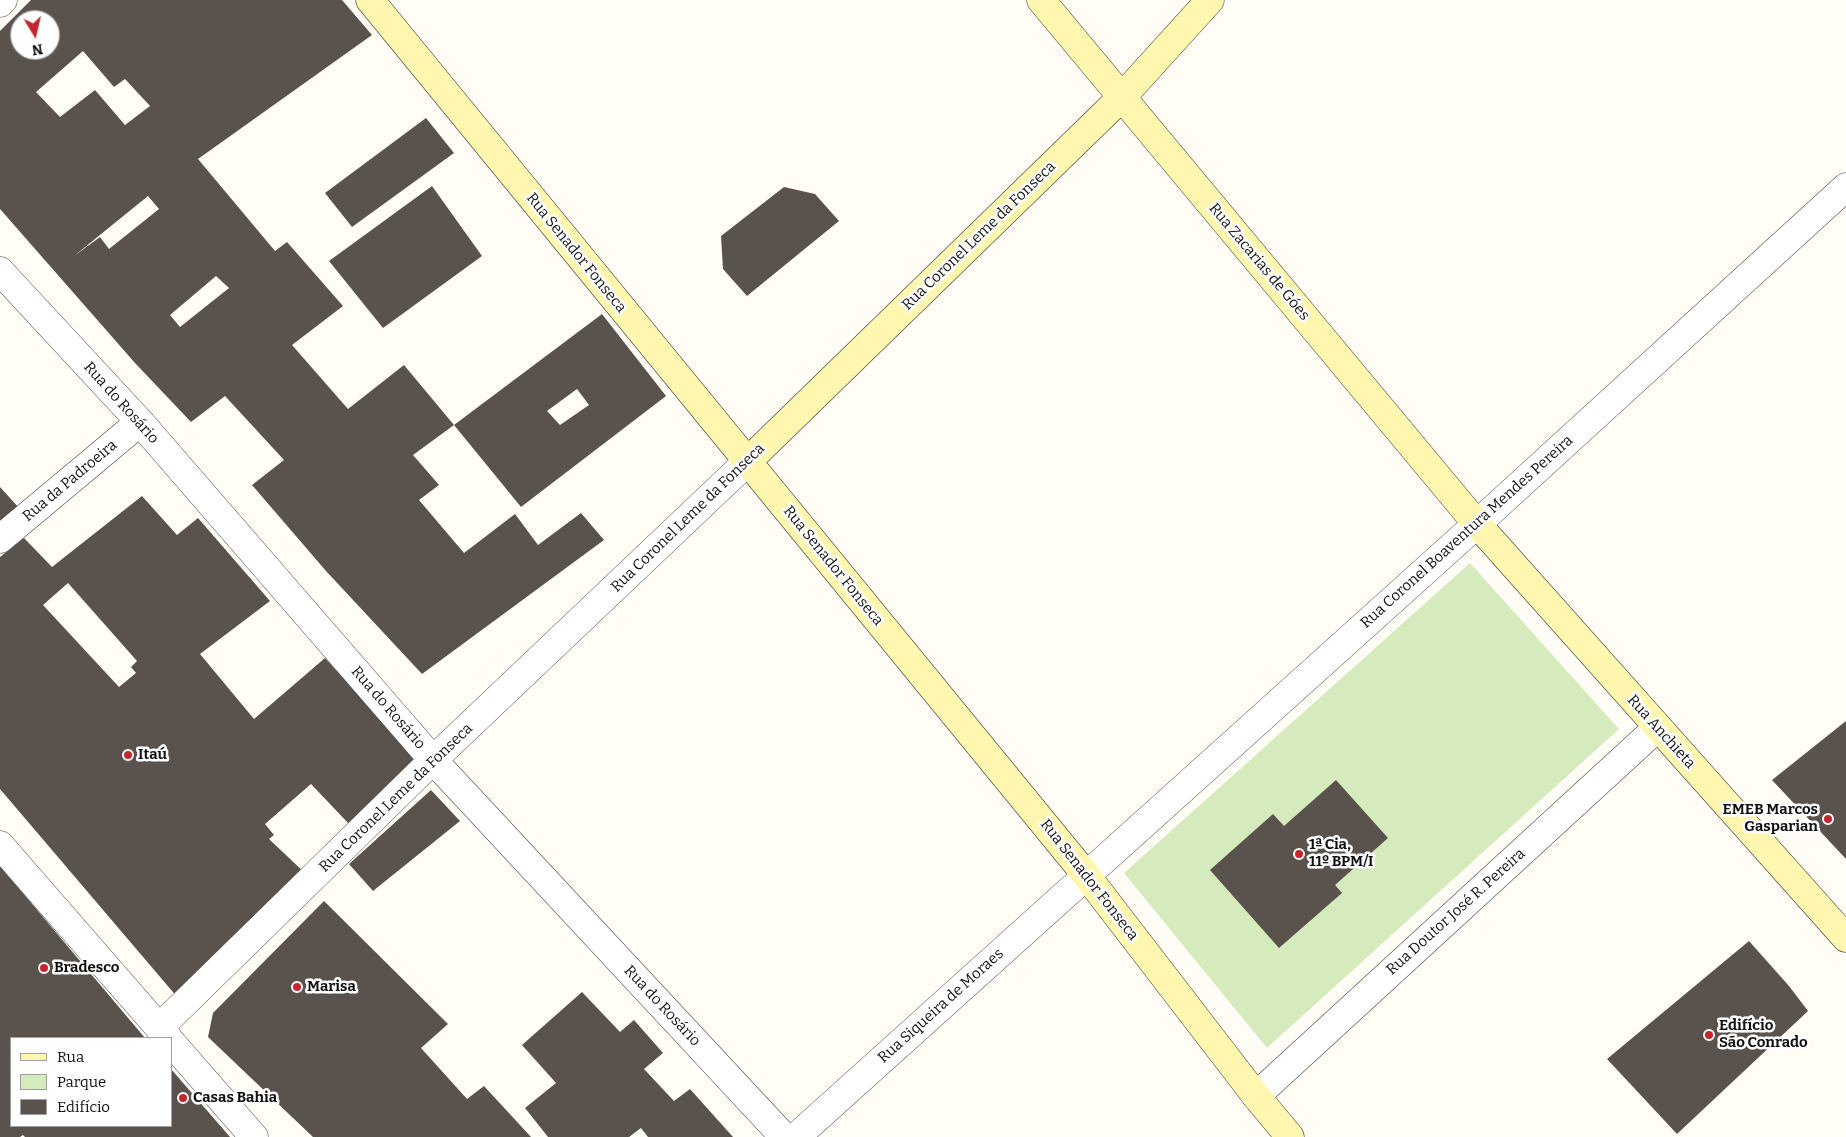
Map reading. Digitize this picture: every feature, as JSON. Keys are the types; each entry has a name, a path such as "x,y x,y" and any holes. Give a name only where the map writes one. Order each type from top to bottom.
{"main road":[{"name":"Rua Senador Fonseca","path":"370,0 1086,875 1256,1096 1290,1137"},
{"name":"Rua Zacarias de Góes","path":"1040,0 1477,524"},
{"name":"Rua Coronel Leme da Fonseca","path":"747,462 1122,96 1210,0"},
{"name":"Rua Anchieta","path":"1477,524 1846,938"}],"street":[{"path":"0,3 3,0"},
{"name":"Rua Coronel Boaventura Mendes Pereira","path":"1086,875 1477,524 1846,187"},
{"name":"Rua do Rosário","path":"0,271 140,422 434,760 784,1137"},
{"name":"Rua da Padroeira","path":"0,539 140,422"},
{"name":"Rua Coronel Leme da Fonseca","path":"166,1036 434,760 747,462"},
{"name":"Rua Doutor José R. Pereira","path":"1256,1096 1657,728"},
{"path":"0,845 166,1036"},
{"name":"Rua Siqueira de Moraes","path":"796,1137 1086,875"},
{"path":"172,1043 254,1137"}],"green space":[{"path":"1470,563 1619,729 1267,1048 1124,873"}],"building":[{"path":"31,0 342,0 372,35 198,159 275,251 287,242 343,306 292,345 348,409 404,365 454,425 413,455 439,485 419,500 464,553 515,514 538,545 581,513 604,540 422,674 326,571 252,485 284,460 225,396 191,422 135,363 0,209 0,31 10,21 10,60 60,60 60,10 21,10","holes":["83,51 114,87 125,79 150,106 125,125 95,90 60,117 36,92","148,196 159,209 109,249 100,237 74,256","216,276 229,288 180,327 170,315"]},
{"path":"426,118 454,153 352,227 325,193"},
{"path":"432,186 482,256 383,328 329,261"},
{"path":"784,187 815,194 839,221 747,296 723,269 721,236"},
{"path":"602,314 666,396 521,507 454,425","holes":["577,389 589,405 560,425 547,411"]},
{"path":"0,487 20,509 0,525"},
{"path":"142,496 177,535 198,518 270,601 200,654 254,719 325,658 418,760 349,824 311,784 265,824 274,835 269,839 306,874 178,998 0,789 0,557 24,538 52,567","holes":["68,583 137,661 131,667 136,673 119,687 43,605"]},
{"name":"EMEB Marcos Gasparian","path":"1846,721 1846,859 1772,780"},
{"name":"1ª Cia, 11º BPM/I","path":"1336,780 1388,838 1335,885 1342,893 1279,948 1210,870 1273,814 1284,826"},
{"path":"431,790 460,821 373,891 349,864"},
{"name":"Bradesco","path":"0,866 144,1037 10,1037 10,1127 172,1127 172,1070 230,1137 25,1137 23,1135 20,1137 0,1137"},
{"path":"324,901 448,1024 421,1048 467,1099 484,1086 531,1137 313,1137 208,1037 213,1013"},
{"name":"Edifício São Conrado","path":"1749,941 1789,986 1808,1011 1677,1134 1607,1059"},
{"path":"582,992 620,1032 634,1020 663,1053 644,1069 674,1101 690,1089 733,1137 648,1137 641,1128 629,1137 548,1137 525,1108 556,1083 522,1045"}],"place":[{"name":"Itaú","path":"128,755"},
{"name":"EMEB Marcos Gasparian","path":"1828,819"},
{"name":"1ª Cia, 11º BPM/I","path":"1299,854"},
{"name":"Bradesco","path":"44,968"},
{"name":"Marisa","path":"297,987"},
{"name":"Edifício São Conrado","path":"1709,1035"},
{"name":"Casas Bahia","path":"183,1098"}]}
